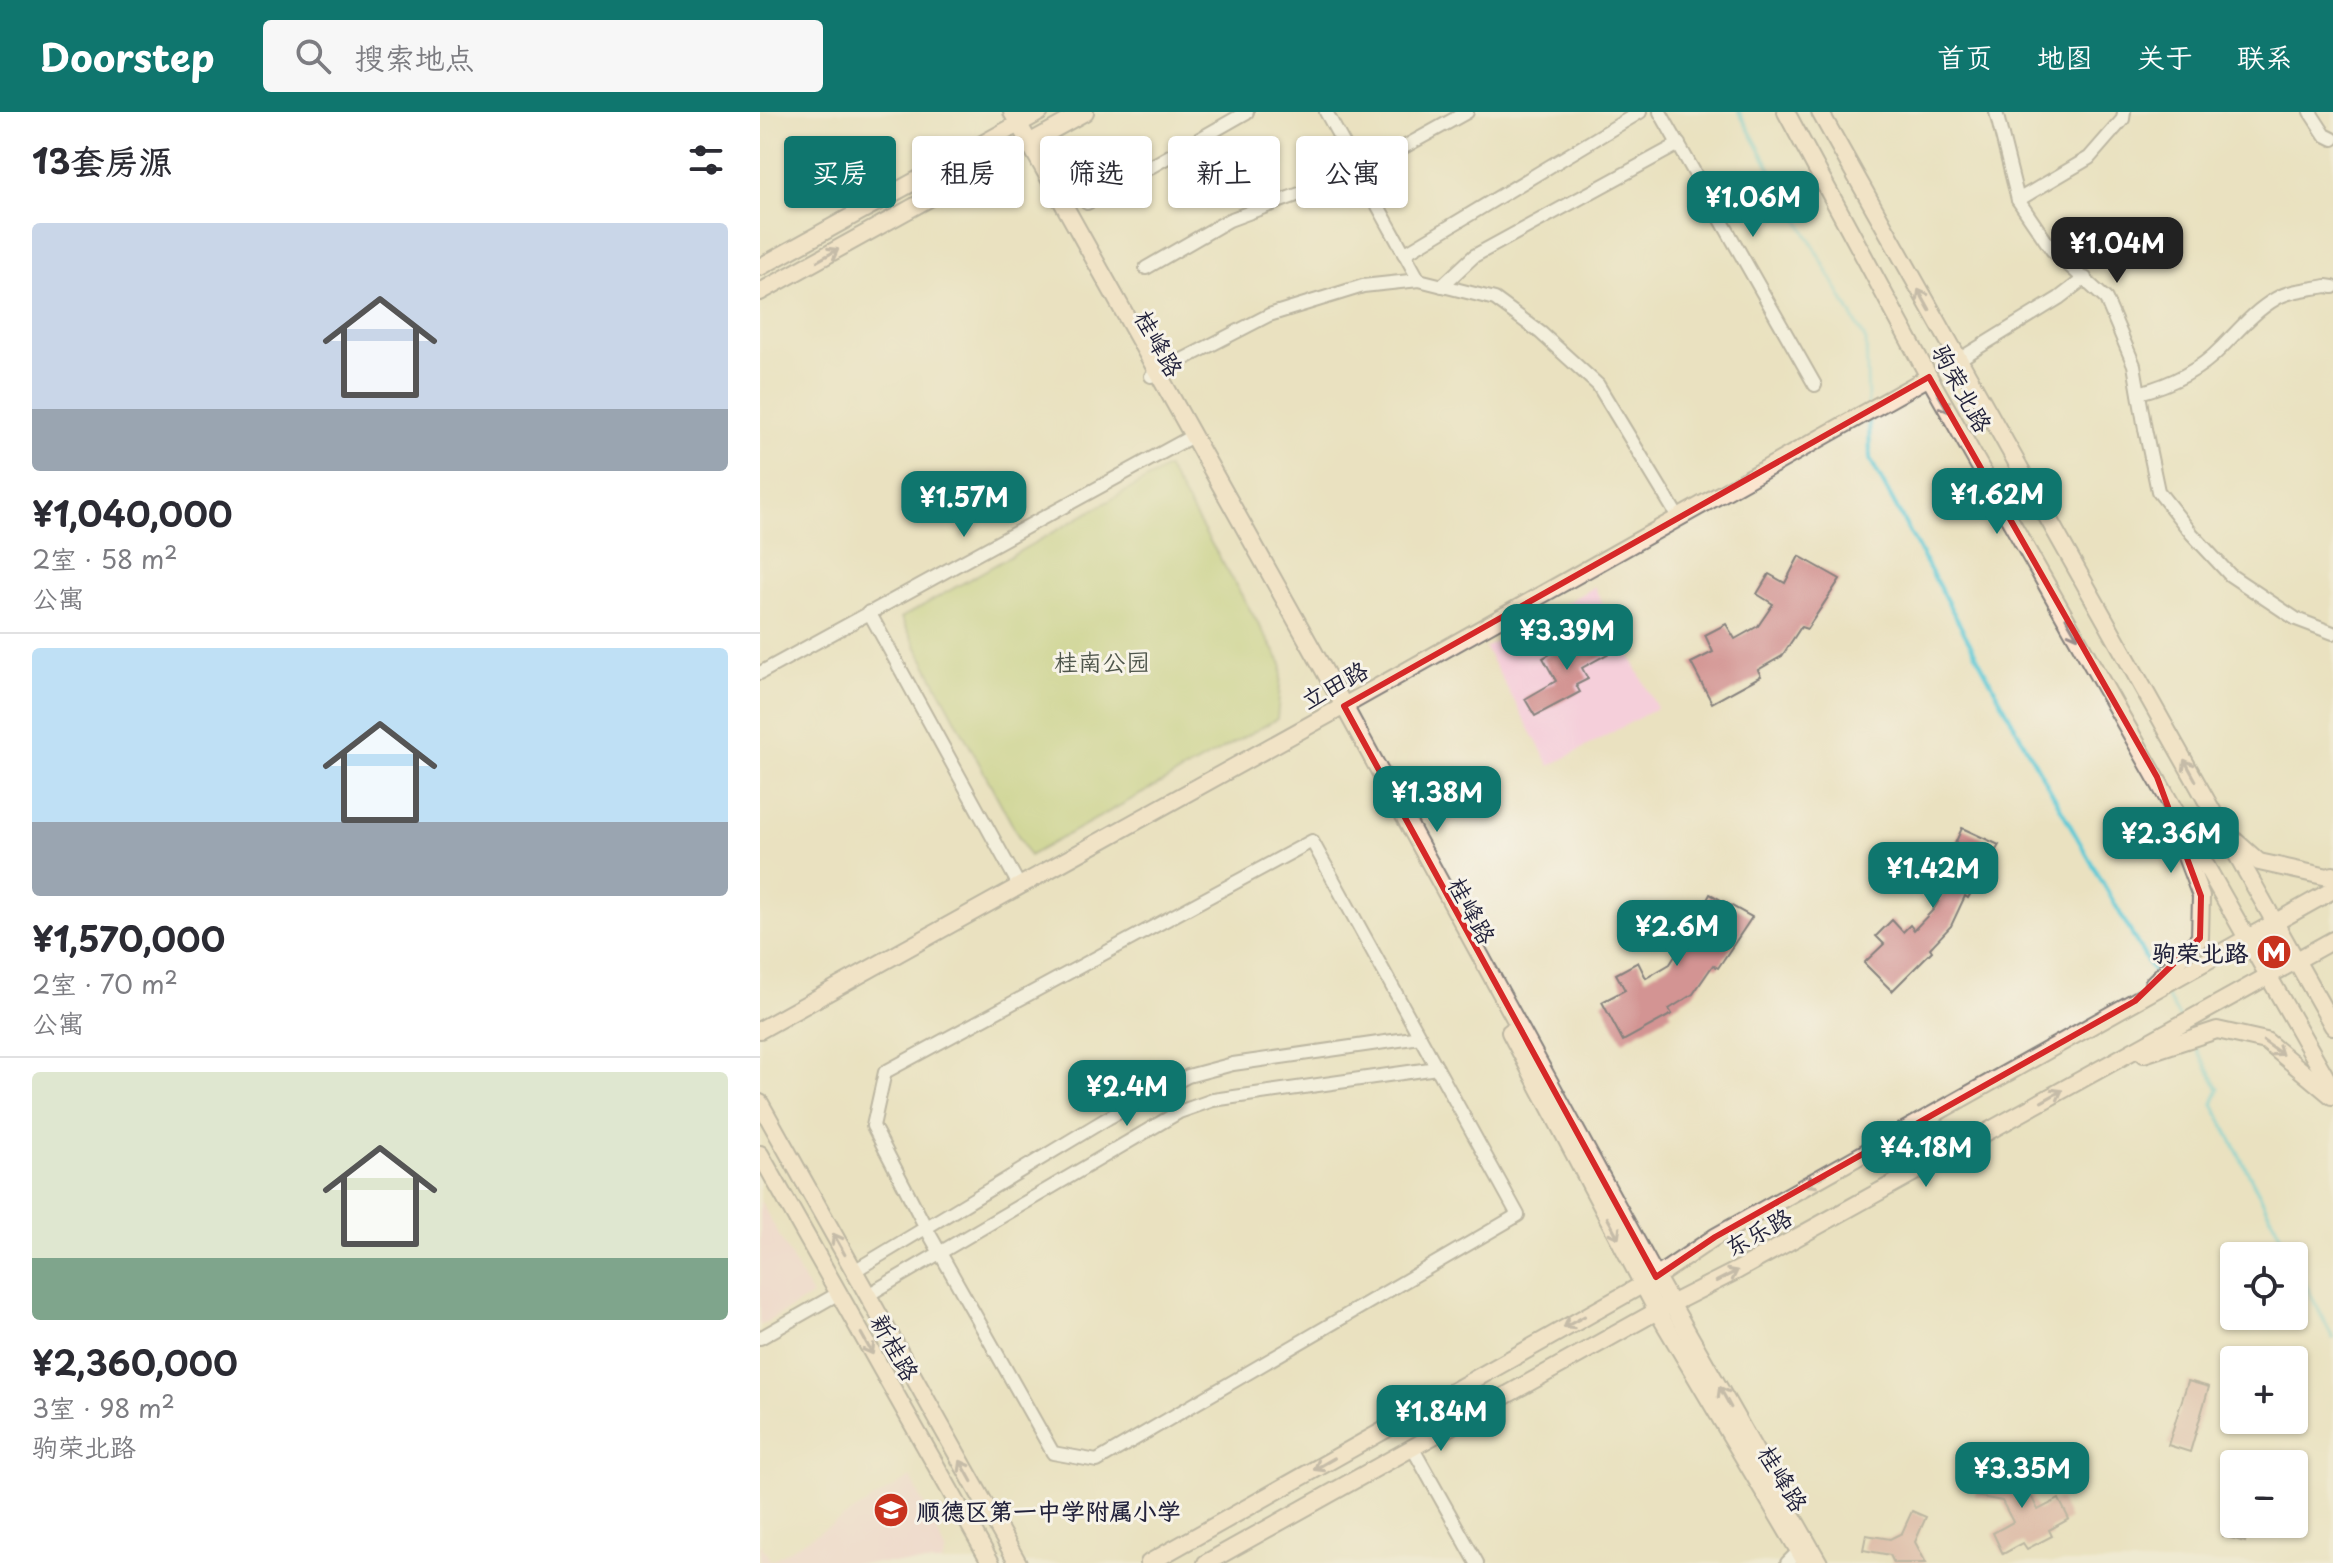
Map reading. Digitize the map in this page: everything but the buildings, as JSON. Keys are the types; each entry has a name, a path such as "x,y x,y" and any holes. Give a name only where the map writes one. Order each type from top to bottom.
{"main road":[{"path":"760,267 1013,119 1040,112"},
{"path":"760,292 1085,112"},
{"name":"驹荣北路","path":"1786,112 1929,377 2333,1090"},
{"path":"1820,112 2333,1026"},
{"name":"桂峰路","path":"1013,119 1187,439 1342,707 1797,1559"},
{"path":"1154,374 1342,707"},
{"name":"立田路","path":"760,1030 1929,377"},
{"path":"2157,777 2201,896 2200,938 2168,977"},
{"path":"2223,829 2259,862 2328,877 2333,875"},
{"path":"2168,977 2248,938 2333,890"},
{"name":"东乐路","path":"1206,1563 1664,1307 1738,1270 2093,1073 2177,1035 2191,1019 2333,940"},
{"name":"东乐路","path":"1149,1563 1649,1280 1715,1237 2135,1001 2168,977"},
{"path":"2177,1035 2200,1035 2217,1030 2266,1041 2333,1097"},
{"path":"760,1103 1018,1563"},
{"name":"新桂路","path":"760,1154 991,1563"},
{"path":"1664,1307 1819,1563"}],"street":[{"path":"1152,166 1247,112"},
{"path":"1326,112 1339,136"},
{"path":"1408,145 1467,112"},
{"path":"1404,254 1640,112"},
{"path":"1660,112 1815,385"},
{"path":"1996,112 2018,200 2052,250 2106,299 2134,365 2158,491 2230,575 2296,619 2333,633"},
{"path":"2018,200 2089,158 2123,119 2124,112"},
{"path":"2310,112 2325,135 2333,139"},
{"path":"1442,286 1474,256 1679,144"},
{"path":"1146,268 1229,220 1296,195"},
{"path":"1379,208 1419,280"},
{"path":"1958,360 2059,298 2085,278"},
{"path":"1154,374 1269,315 1363,286 1419,280 1495,299 1541,333 1598,385 1678,517"},
{"path":"2139,393 2168,385 2190,372 2219,351 2240,325 2279,296 2333,287"},
{"path":"760,673 1187,439"},
{"path":"869,612 1020,887"},
{"path":"1312,841 1420,1037 1518,1215 1097,1461 1053,1453 926,1228 873,1126 885,1072 1312,841"},
{"path":"854,1271 1108,1118 1188,1076 1233,1064 1420,1037"},
{"path":"868,1295 1179,1112 1213,1100 1437,1068"},
{"path":"760,1338 839,1293"},
{"path":"1412,1447 1477,1563"}],"highlighted area":[{"path":"1929,377 2157,777 2201,896 2200,938 2135,1001 1715,1237 1656,1277 1344,706"}],"shaded area":[{"path":"1594,587 1657,708 1550,766 1485,648"},
{"path":"760,1200 812,1296 760,1326"},
{"name":"顺德区第一中学附属小学","path":"911,1477 946,1551 942,1563 760,1563 760,1543 771,1561"}],"green space":[{"name":"桂南公园","path":"1167,468 1282,664 1277,719 1029,856 901,618"}],"waterway":[{"path":"1739,112 1866,341 1868,404"},
{"path":"1869,417 1870,459 2031,756 2155,975"},
{"path":"2163,990 2181,1020"},
{"path":"2193,1042 2219,1089 2213,1104 2284,1242"},
{"path":"2308,1289 2333,1338"}],"place":[{"name":"驹荣北路","path":"2274,952"},
{"name":"顺德区第一中学附属小学","path":"891,1510"}]}
